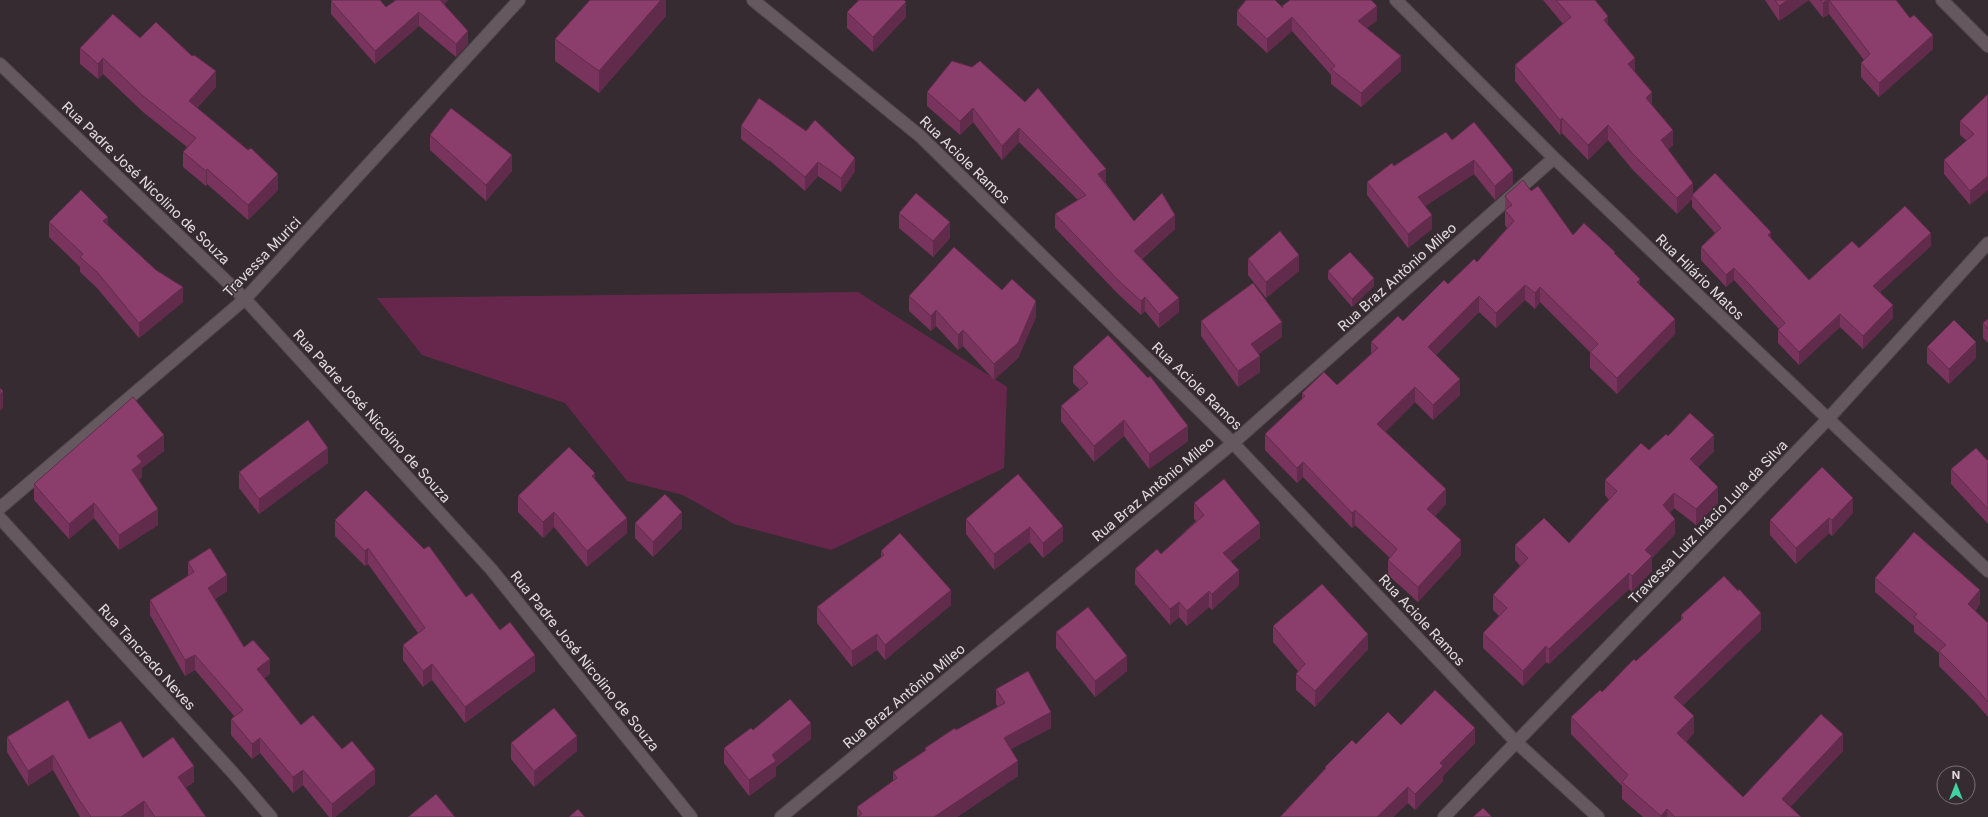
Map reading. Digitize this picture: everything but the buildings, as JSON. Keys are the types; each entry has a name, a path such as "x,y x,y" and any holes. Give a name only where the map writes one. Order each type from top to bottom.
{"street":[{"name":"Travessa Murici","path":"0,508 245,299 519,0"},
{"name":"Rua Aciole Ramos","path":"753,0 920,136 1233,443 1516,742 1598,817"},
{"name":"Rua Hilário Matos","path":"1396,0 1554,158 1827,420 1988,571"},
{"path":"1942,0 1988,46"},
{"name":"Rua Padre José Nicolino de Souza","path":"0,64 245,299 491,569 691,817"},
{"name":"Rua Braz Antônio Mileo","path":"781,817 1233,443 1554,158"},
{"name":"Travessa Luiz Inácio Lula da Silva","path":"1444,817 1827,420 1988,243"},
{"name":"Rua Tancredo Neves","path":"0,518 234,774 271,817"}],"shaded area":[{"path":"858,292 1007,387 1004,468 831,550 734,524 683,495 627,481 565,403 422,355 377,298"}]}
